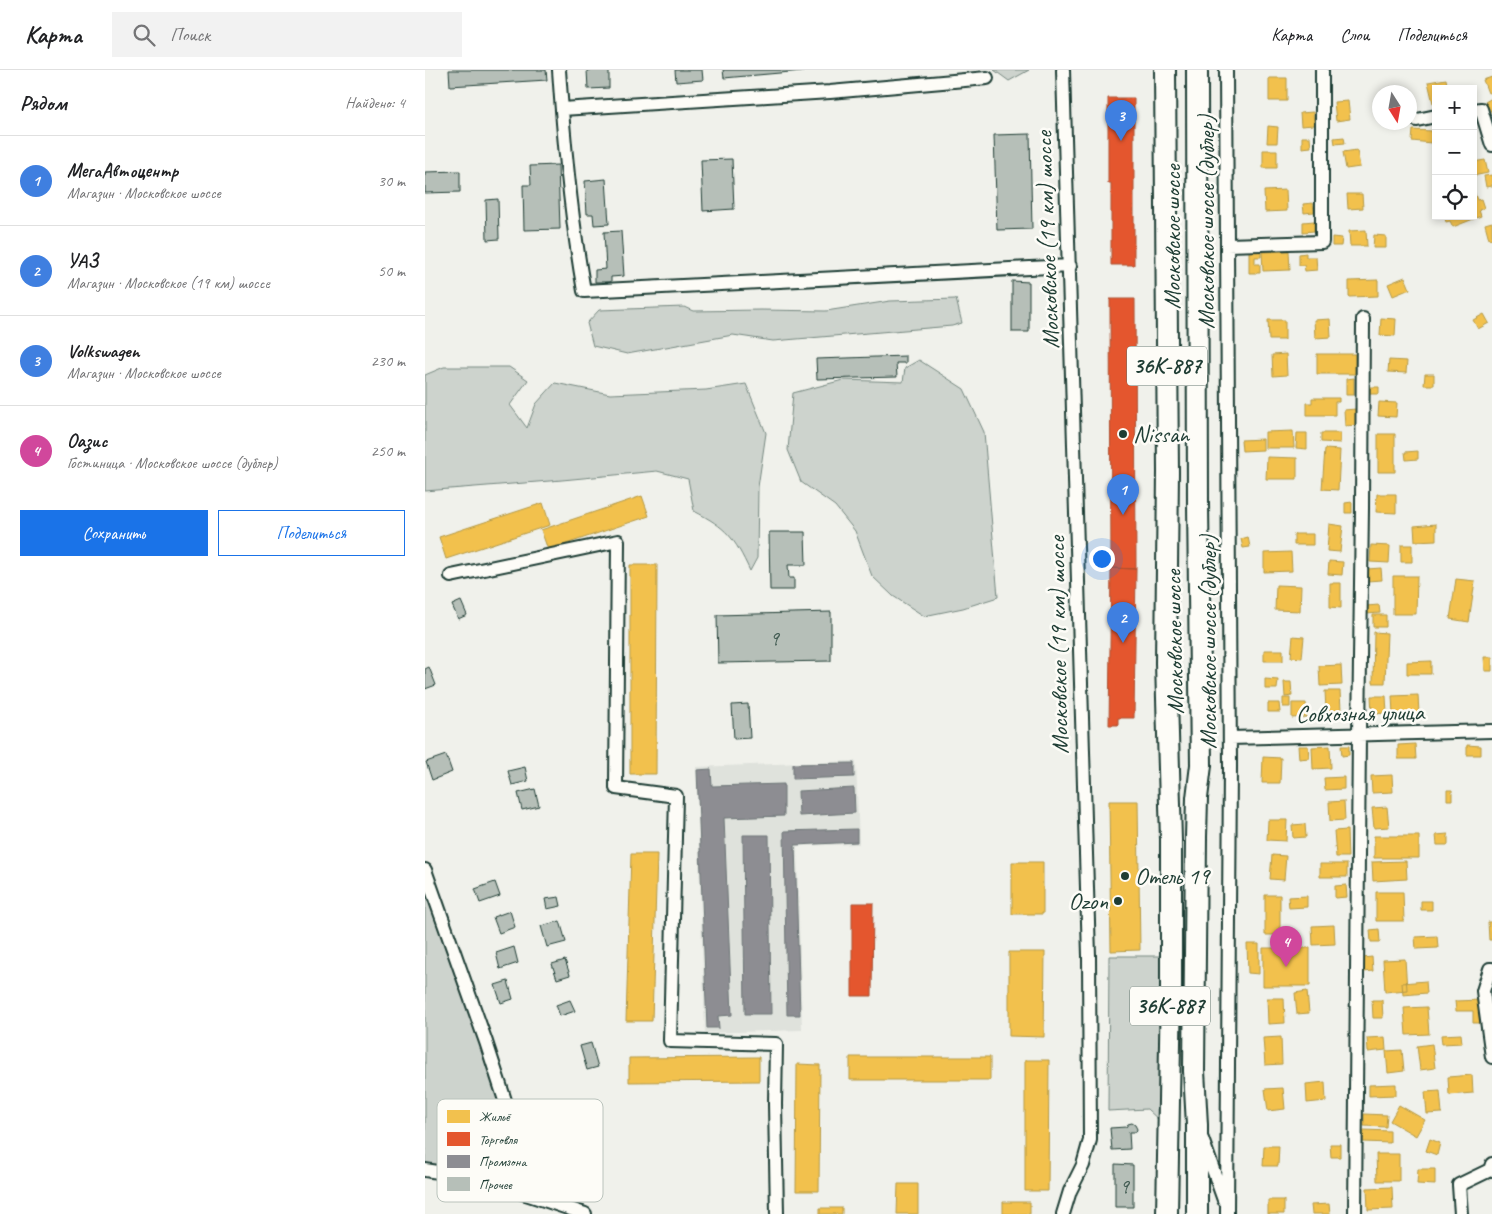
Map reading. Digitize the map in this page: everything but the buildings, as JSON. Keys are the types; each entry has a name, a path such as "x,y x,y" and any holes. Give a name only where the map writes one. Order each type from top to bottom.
{"main road":[{"name":"Московское шоссе","path":"1165,70 1168,462 1166,663 1171,799 1171,986 1167,1214"},
{"name":"Московское шоссе","path":"1197,70 1201,765 1197,798 1196,837 1194,1071 1197,1125 1197,1214"},
{"path":"1171,799 1175,806 1182,810 1191,806 1197,798"},
{"path":"1171,840 1175,832 1183,828 1189,830 1196,837"}],"street":[{"path":"559,70 574,235 584,291 1070,266"},
{"path":"562,108 655,104 987,78 979,70"},
{"name":"Московское (19 км) шоссе","path":"1063,70 1089,956 1090,1140 1083,1165 1070,1191 1063,1214"},
{"name":"Московское шоссе (дублер)","path":"1226,70 1230,738 1227,1210"},
{"path":"1227,245 1322,242 1322,70"},
{"path":"1477,110 1481,109 1492,145"},
{"path":"1417,120 1432,117"},
{"path":"1355,1214 1363,319"},
{"path":"451,576 618,541 616,788 676,796 671,1042 776,1044 777,1214"},
{"name":"Совхозная улица","path":"1230,738 1492,731"},
{"path":"425,870 478,1017 505,1099"},
{"path":"1492,969 1490,969 1483,991 1492,1057"},
{"path":"1197,1125 1227,1210"},
{"path":"1461,1214 1459,1185 1490,1170 1492,1164"},
{"path":"551,1202 585,1214"}],"shaded area":[{"path":"994,70 1029,70 1009,81"},
{"path":"956,299 962,323 952,326 773,341 733,335 627,354 593,346 587,323 599,310 684,307 693,311 826,311 890,301"},
{"path":"919,360 964,389 984,432 998,597 963,608 924,616 893,596 872,576 855,531 835,506 801,482 788,450 793,393 843,380 903,382 905,368"},
{"path":"444,367 509,367 528,380 510,405 527,428 536,404 555,383 610,394 706,390 746,384 766,433 758,487 757,558 750,571 734,542 722,528 694,511 688,479 657,471 425,491 425,375"},
{"path":"856,761 859,844 797,846 802,1030 705,1033 696,767"},
{"path":"425,886 483,1042 497,1099 437,1099 437,1167 425,1164"},
{"path":"1109,956 1163,956 1161,1122 1147,1109 1108,1111"}],"place":[{"name":"Volkswagen","path":"1121,141"},
{"name":"Nissan","path":"1123,434"},
{"name":"МегаАвтоцентр","path":"1123,515"},
{"name":"УАЗ","path":"1123,643"},
{"name":"Отель 19","path":"1125,876"},
{"name":"Ozon","path":"1118,901"},
{"name":"Оазис","path":"1286,967"}]}
